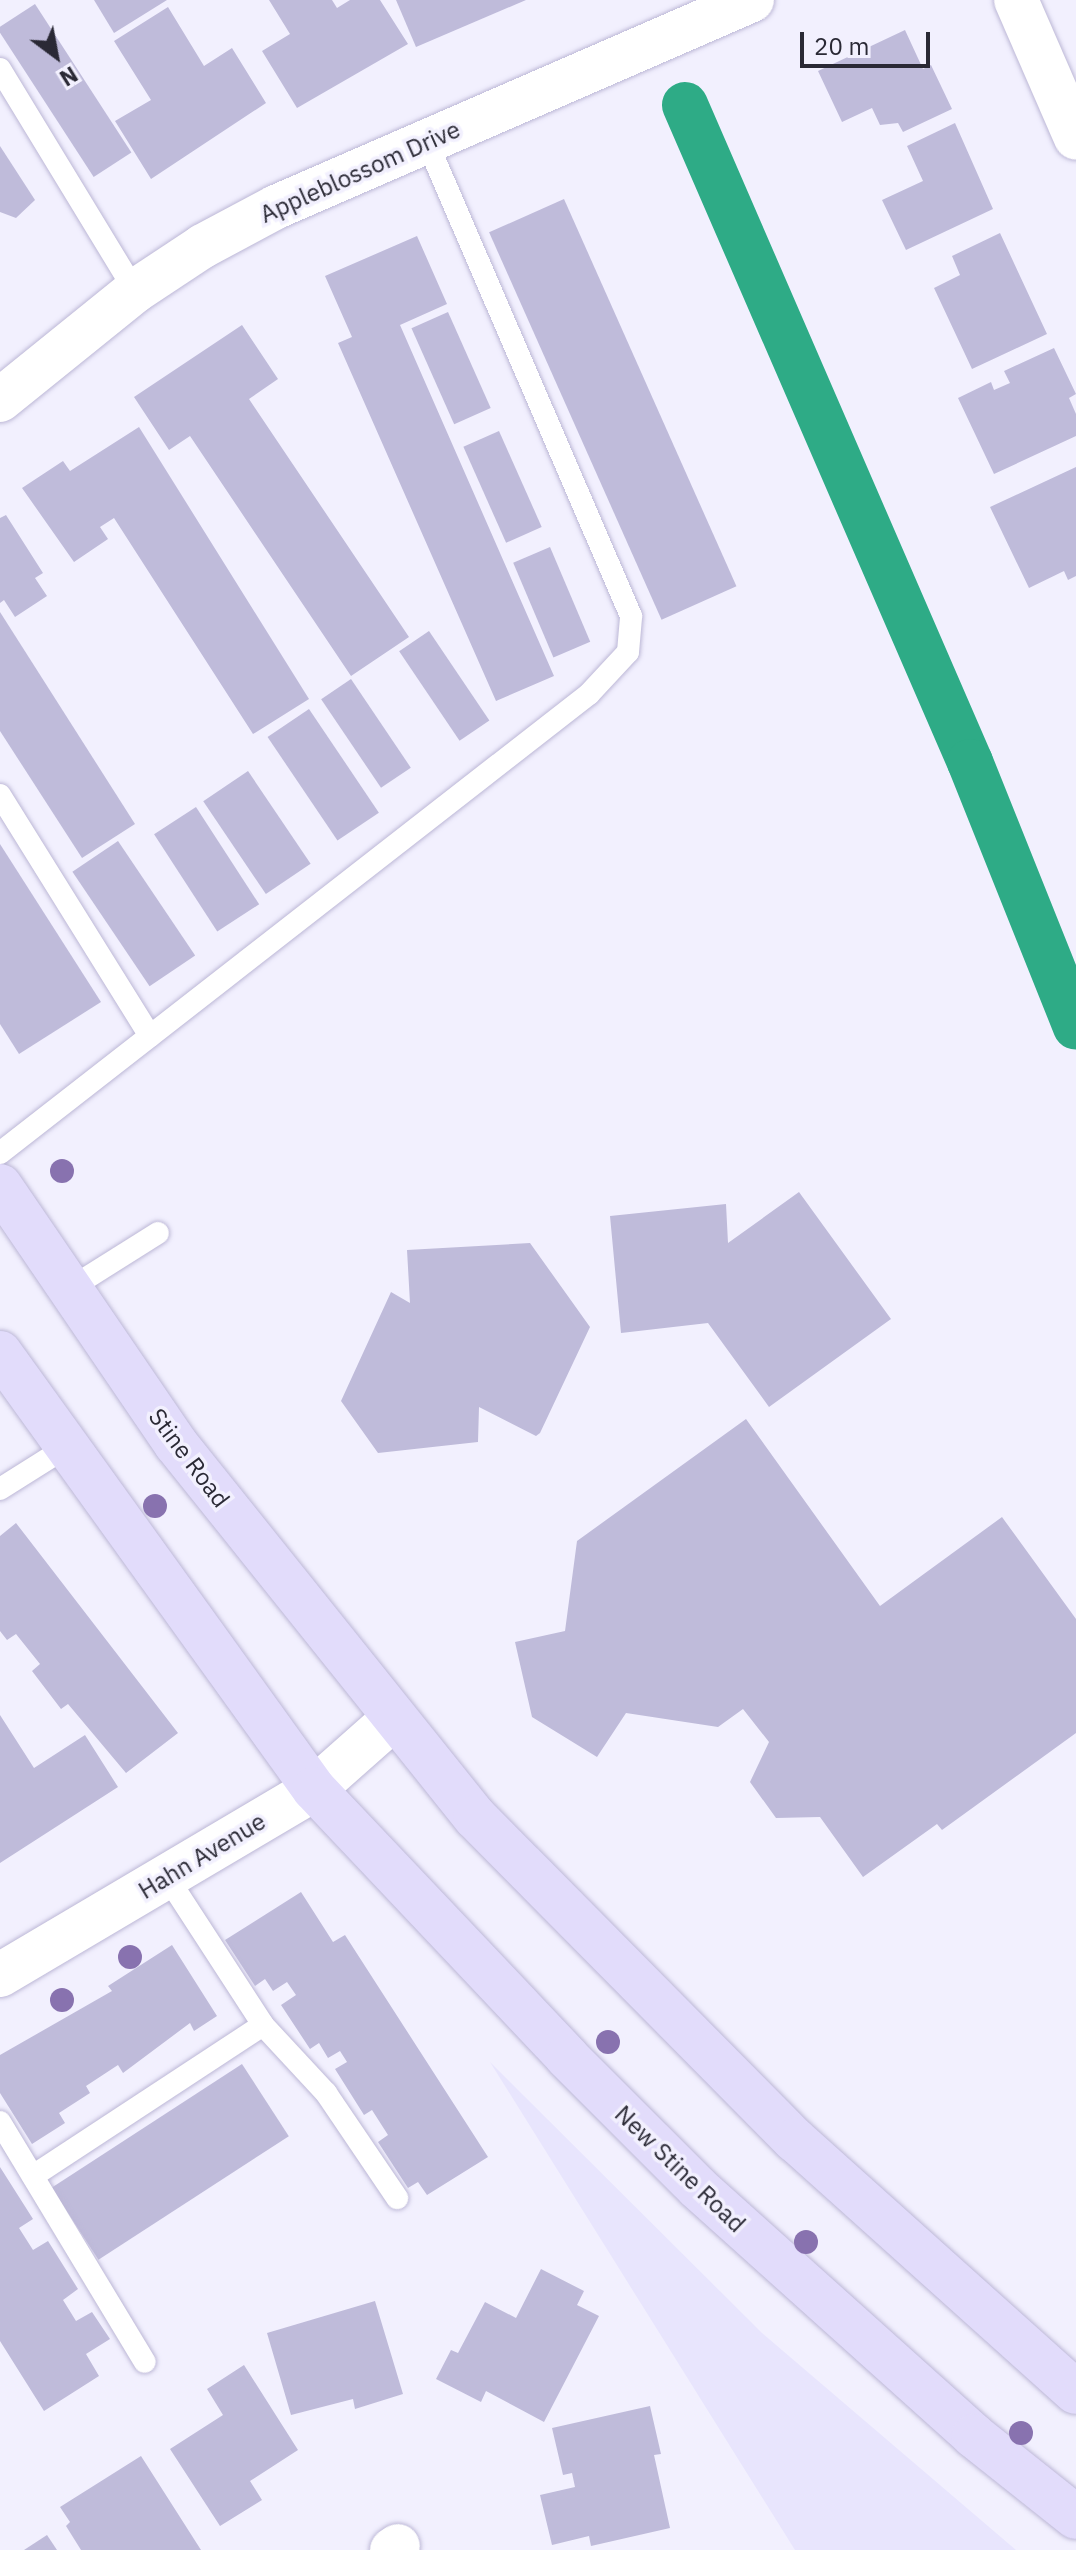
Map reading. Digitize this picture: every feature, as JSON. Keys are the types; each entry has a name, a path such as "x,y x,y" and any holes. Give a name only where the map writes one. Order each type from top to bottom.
{"main road":[{"name":"Stine Road","path":"0,1186 176,1444 392,1720"},
{"path":"0,1353 65,1448 314,1789"},
{"path":"392,1720 475,1817 784,2129 1076,2392"},
{"name":"New Stine Road","path":"314,1789 567,2057 698,2188 880,2355 1076,2517"}],"street":[{"name":"Appleblossom Drive","path":"0,400 135,291 276,207 752,0"},
{"path":"1016,0 1076,138"},
{"name":"Hahn Avenue","path":"0,1975 314,1789 392,1720"}],"lane":[{"path":"0,69 135,291"},
{"path":"0,1153 589,694 628,652 631,616 427,142"},
{"path":"0,795 150,1036"},
{"path":"69,1289 158,1233"},
{"path":"0,1489 65,1448"},
{"path":"167,1877 263,2025 326,2093 397,2198"},
{"path":"33,2176 263,2025"},
{"path":"0,2122 145,2362"}],"shaded area":[{"path":"490,2062 762,2333 1016,2550 795,2550"}],"building":[{"path":"94,0 167,0 114,33"},
{"path":"269,0 332,0 337,8 350,0 380,0 408,44 297,108 262,51 290,34"},
{"path":"396,0 526,0 416,47"},
{"path":"35,4 131,152 94,177 0,33 0,27"},
{"path":"168,7 204,66 232,48 266,103 151,179 115,121 151,100 114,41"},
{"path":"905,30 923,69 931,65 952,109 903,132 898,123 880,125 872,108 842,122 818,71"},
{"path":"955,123 993,209 906,250 882,200 923,181 907,146"},
{"path":"0,146 35,200 16,218 0,212"},
{"path":"564,199 736,586 662,620 489,232"},
{"path":"1000,233 1047,334 972,369 934,288 960,275 952,256"},
{"path":"417,236 447,304 400,325 554,676 496,701 338,343 352,337 325,276"},
{"path":"448,312 491,408 454,424 411,328"},
{"path":"242,325 278,379 249,399 409,637 351,676 190,436 169,450 134,397"},
{"path":"1054,348 1076,394 1069,398 1076,414 1076,436 994,474 958,398 991,382 994,390 1010,383 1004,371"},
{"path":"139,427 309,699 253,734 114,518 100,527 108,539 74,562 22,488 63,461 70,471"},
{"path":"499,431 542,527 506,543 463,447"},
{"path":"1076,467 1076,576 1068,580 1064,571 1029,588 990,507"},
{"path":"6,515 43,573 35,578 47,596 15,617 4,600 0,603 0,518"},
{"path":"550,547 590,642 553,657 513,563"},
{"path":"0,612 135,824 82,858 0,731"},
{"path":"429,631 489,721 460,741 399,651"},
{"path":"351,679 411,768 381,788 321,699"},
{"path":"309,709 379,813 337,841 268,737"},
{"path":"248,771 311,864 266,894 203,801"},
{"path":"196,807 259,904 217,932 154,834"},
{"path":"118,841 195,955 150,986 72,872"},
{"path":"0,844 101,1002 19,1054 0,1024"},
{"path":"799,1192 891,1319 769,1407 708,1323 621,1333 610,1216 726,1204 728,1243"},
{"path":"530,1243 590,1327 540,1433 536,1436 479,1407 478,1442 378,1453 341,1401 391,1292 410,1303 407,1250"},
{"path":"746,1419 880,1606 1002,1517 1076,1619 1076,1733 942,1830 937,1824 863,1877 820,1817 776,1818 750,1782 769,1742 743,1709 718,1727 626,1713 597,1757 532,1717 515,1642 565,1631 577,1541"},
{"path":"16,1523 178,1733 126,1773 68,1704 61,1709 32,1671 40,1664 16,1634 7,1640 0,1631 0,1536"},
{"path":"0,1715 34,1768 85,1735 118,1787 0,1863"},
{"path":"301,1892 333,1942 345,1935 488,2157 427,2195 418,2182 408,2188 378,2142 388,2135 372,2110 364,2115 335,2069 347,2062 340,2051 328,2058 319,2043 310,2049 281,2005 296,1995 287,1982 273,1991 265,1979 255,1986 225,1940"},
{"path":"172,1945 217,2016 194,2031 190,2023 123,2073 118,2065 86,2086 90,2093 59,2113 65,2123 32,2144 0,2093 0,2055 112,1991 108,1986"},
{"path":"242,2064 289,2136 98,2260 52,2188"},
{"path":"0,2167 33,2219 19,2228 33,2250 48,2241 78,2289 63,2300 76,2321 92,2312 110,2339 86,2354 99,2376 44,2411 0,2341"},
{"path":"541,2269 584,2291 577,2305 599,2316 544,2422 486,2391 481,2402 436,2379 451,2350 458,2353 485,2302 516,2318"},
{"path":"375,2301 403,2394 355,2409 353,2399 291,2415 267,2333"},
{"path":"244,2365 298,2450 250,2481 262,2500 220,2526 170,2449 223,2415 207,2389"},
{"path":"650,2406 661,2454 654,2455 670,2528 591,2546 589,2536 552,2545 540,2495 575,2487 572,2473 563,2475 552,2428"},
{"path":"141,2456 201,2550 81,2550 66,2526 70,2522 60,2507"},
{"path":"47,2535 57,2550 24,2550"}],"waterway":[{"path":"685,105 970,762 1076,1027"}]}
